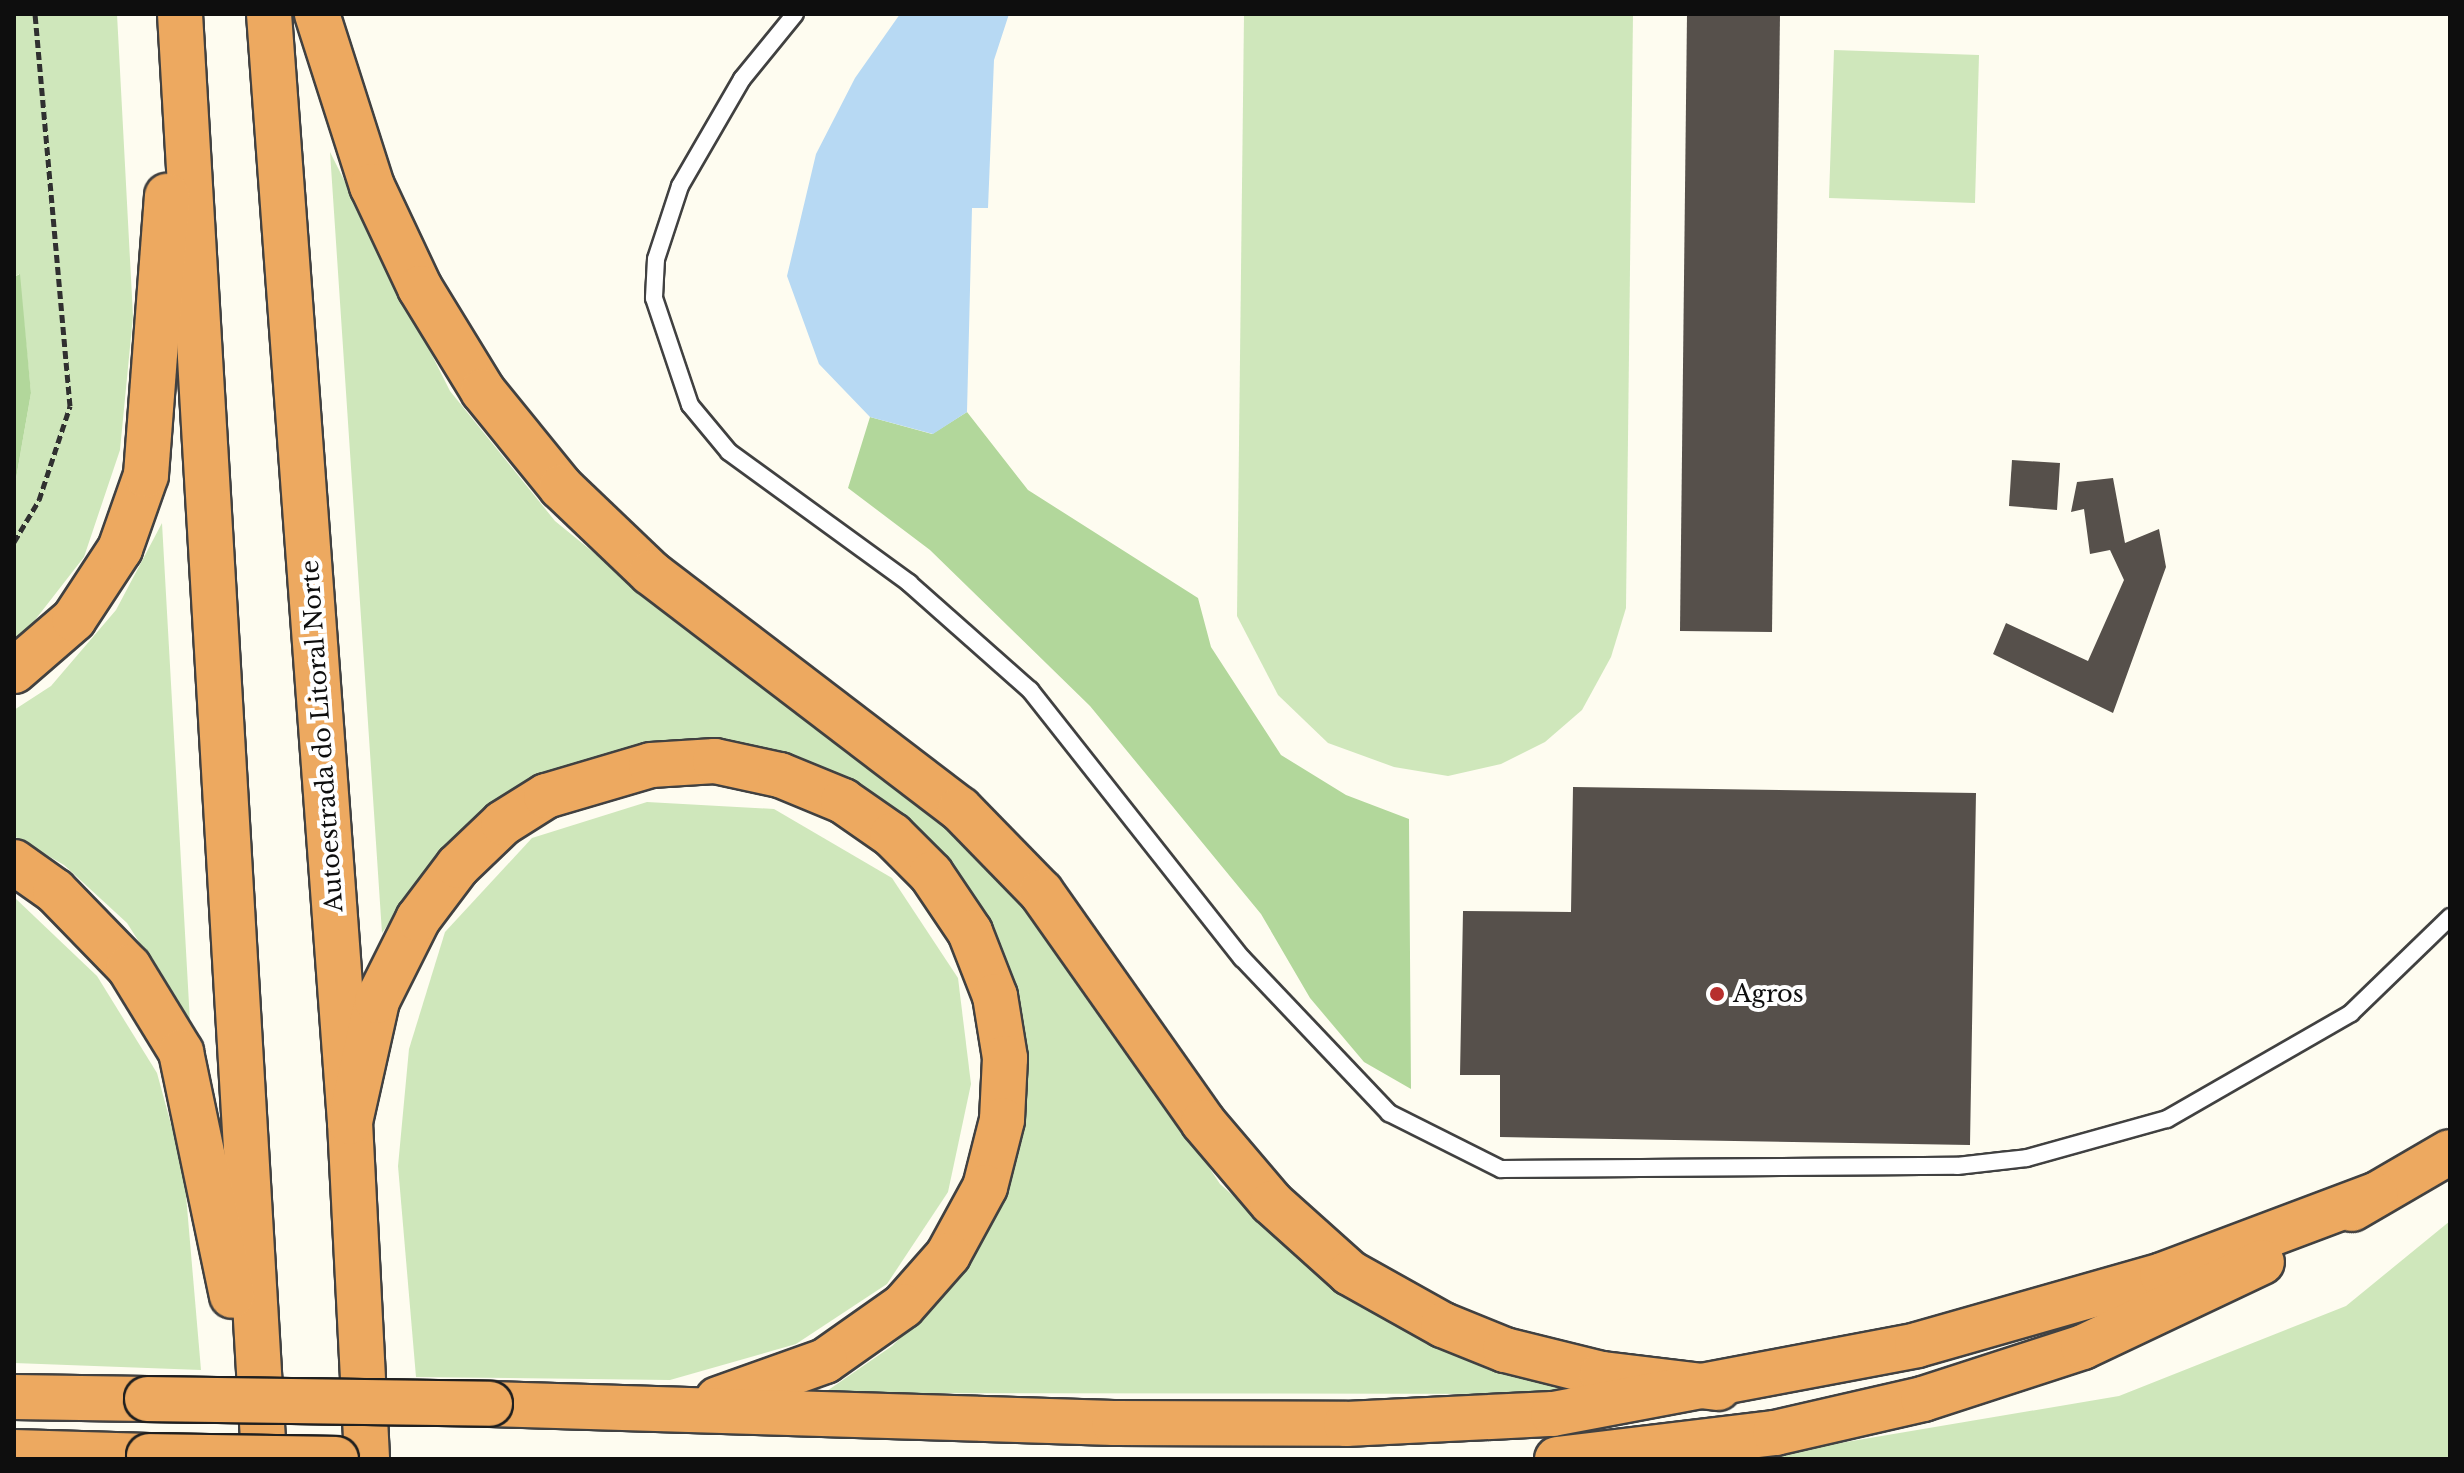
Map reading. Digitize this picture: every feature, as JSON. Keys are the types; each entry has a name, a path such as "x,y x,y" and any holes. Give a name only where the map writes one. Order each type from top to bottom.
{"highway":[{"name":"Autoestrada do Litoral Norte","path":"269,14 350,1122 360,1451"},
{"path":"317,14 372,186 420,288 483,391 561,487 651,573 960,809 1031,882 1203,1122 1272,1203 1350,1273 1443,1325 1505,1350 1602,1374 1718,1388"},
{"path":"14,671 74,619 120,549 146,475 181,20"},
{"path":"181,20 263,1447"},
{"path":"350,1122 377,1001 418,919 469,855 546,796 612,773 715,761 780,775 843,801 892,835 931,874 970,932 995,996 1005,1058 1002,1120 985,1187 948,1255 865,1335 775,1382 670,1408"},
{"path":"14,862 55,891 129,967 181,1052 263,1447"},
{"path":"1557,1459 1775,1433 2016,1370 2188,1302 2450,1152"},
{"path":"14,1397 490,1404 1346,1424 1553,1414 1718,1388 2085,1298 2375,1195"},
{"path":"14,1452 149,1456 360,1451"}],"lane":[{"path":"795,14 742,79 680,186 656,259 654,298 690,405 729,452 909,583 1030,690 1242,958 1389,1113 1501,1169 1957,1166 2027,1158 2167,1119 2351,1013 2450,917"}],"path":[{"path":"14,542 39,500 70,406 35,14"}],"green space":[{"path":"14,14 117,14 133,316 120,450 84,557 14,647 14,490 31,393 19,274 14,277"},
{"path":"1244,14 1633,14 1626,608 1611,657 1582,710 1545,742 1501,764 1448,776 1394,767 1328,743 1278,695 1237,616"},
{"path":"1834,50 1979,55 1975,203 1829,198"},
{"path":"330,152 450,391 555,521 702,641 898,780 1002,880 1108,1015 1220,1184 1343,1294 1592,1394 824,1393 892,1346 959,1280 1001,1203 1025,1103 1018,1003 976,902 793,764 494,807 428,867 382,933"},
{"path":"20,274 31,393 14,490 14,277"},
{"path":"967,412 1028,490 1198,598 1211,647 1281,755 1346,795 1409,819 1411,1089 1364,1062 1310,998 1261,914 1090,706 930,550 848,488 870,417 932,434"},
{"path":"162,523 190,1022 127,923 64,865 14,836 14,710 51,686 116,610"},
{"path":"647,802 774,809 892,878 958,978 971,1084 948,1192 887,1284 796,1344 670,1380 416,1377 398,1166 409,1049 445,932 532,838"},
{"path":"14,897 97,976 157,1073 184,1172 201,1370 14,1363"},
{"path":"2450,1221 2450,1459 1746,1459 2119,1396 2346,1306"}],"water":[{"path":"900,14 1009,14 994,60 988,208 972,208 967,412 933,434 870,417 819,364 787,276 816,154 855,78"}],"building":[{"path":"1687,14 1780,14 1772,632 1680,631"},
{"path":"2012,460 2060,463 2057,510 2009,506"},
{"path":"2113,478 2125,543 2159,529 2166,567 2113,713 1993,654 2006,623 2088,661 2124,580 2110,550 2090,554 2084,509 2071,512 2077,482"},
{"name":"Agros","path":"1573,787 1976,793 1970,1145 1500,1137 1500,1075 1460,1075 1463,911 1571,912"}],"place":[{"name":"Agros","path":"1717,994"}]}
